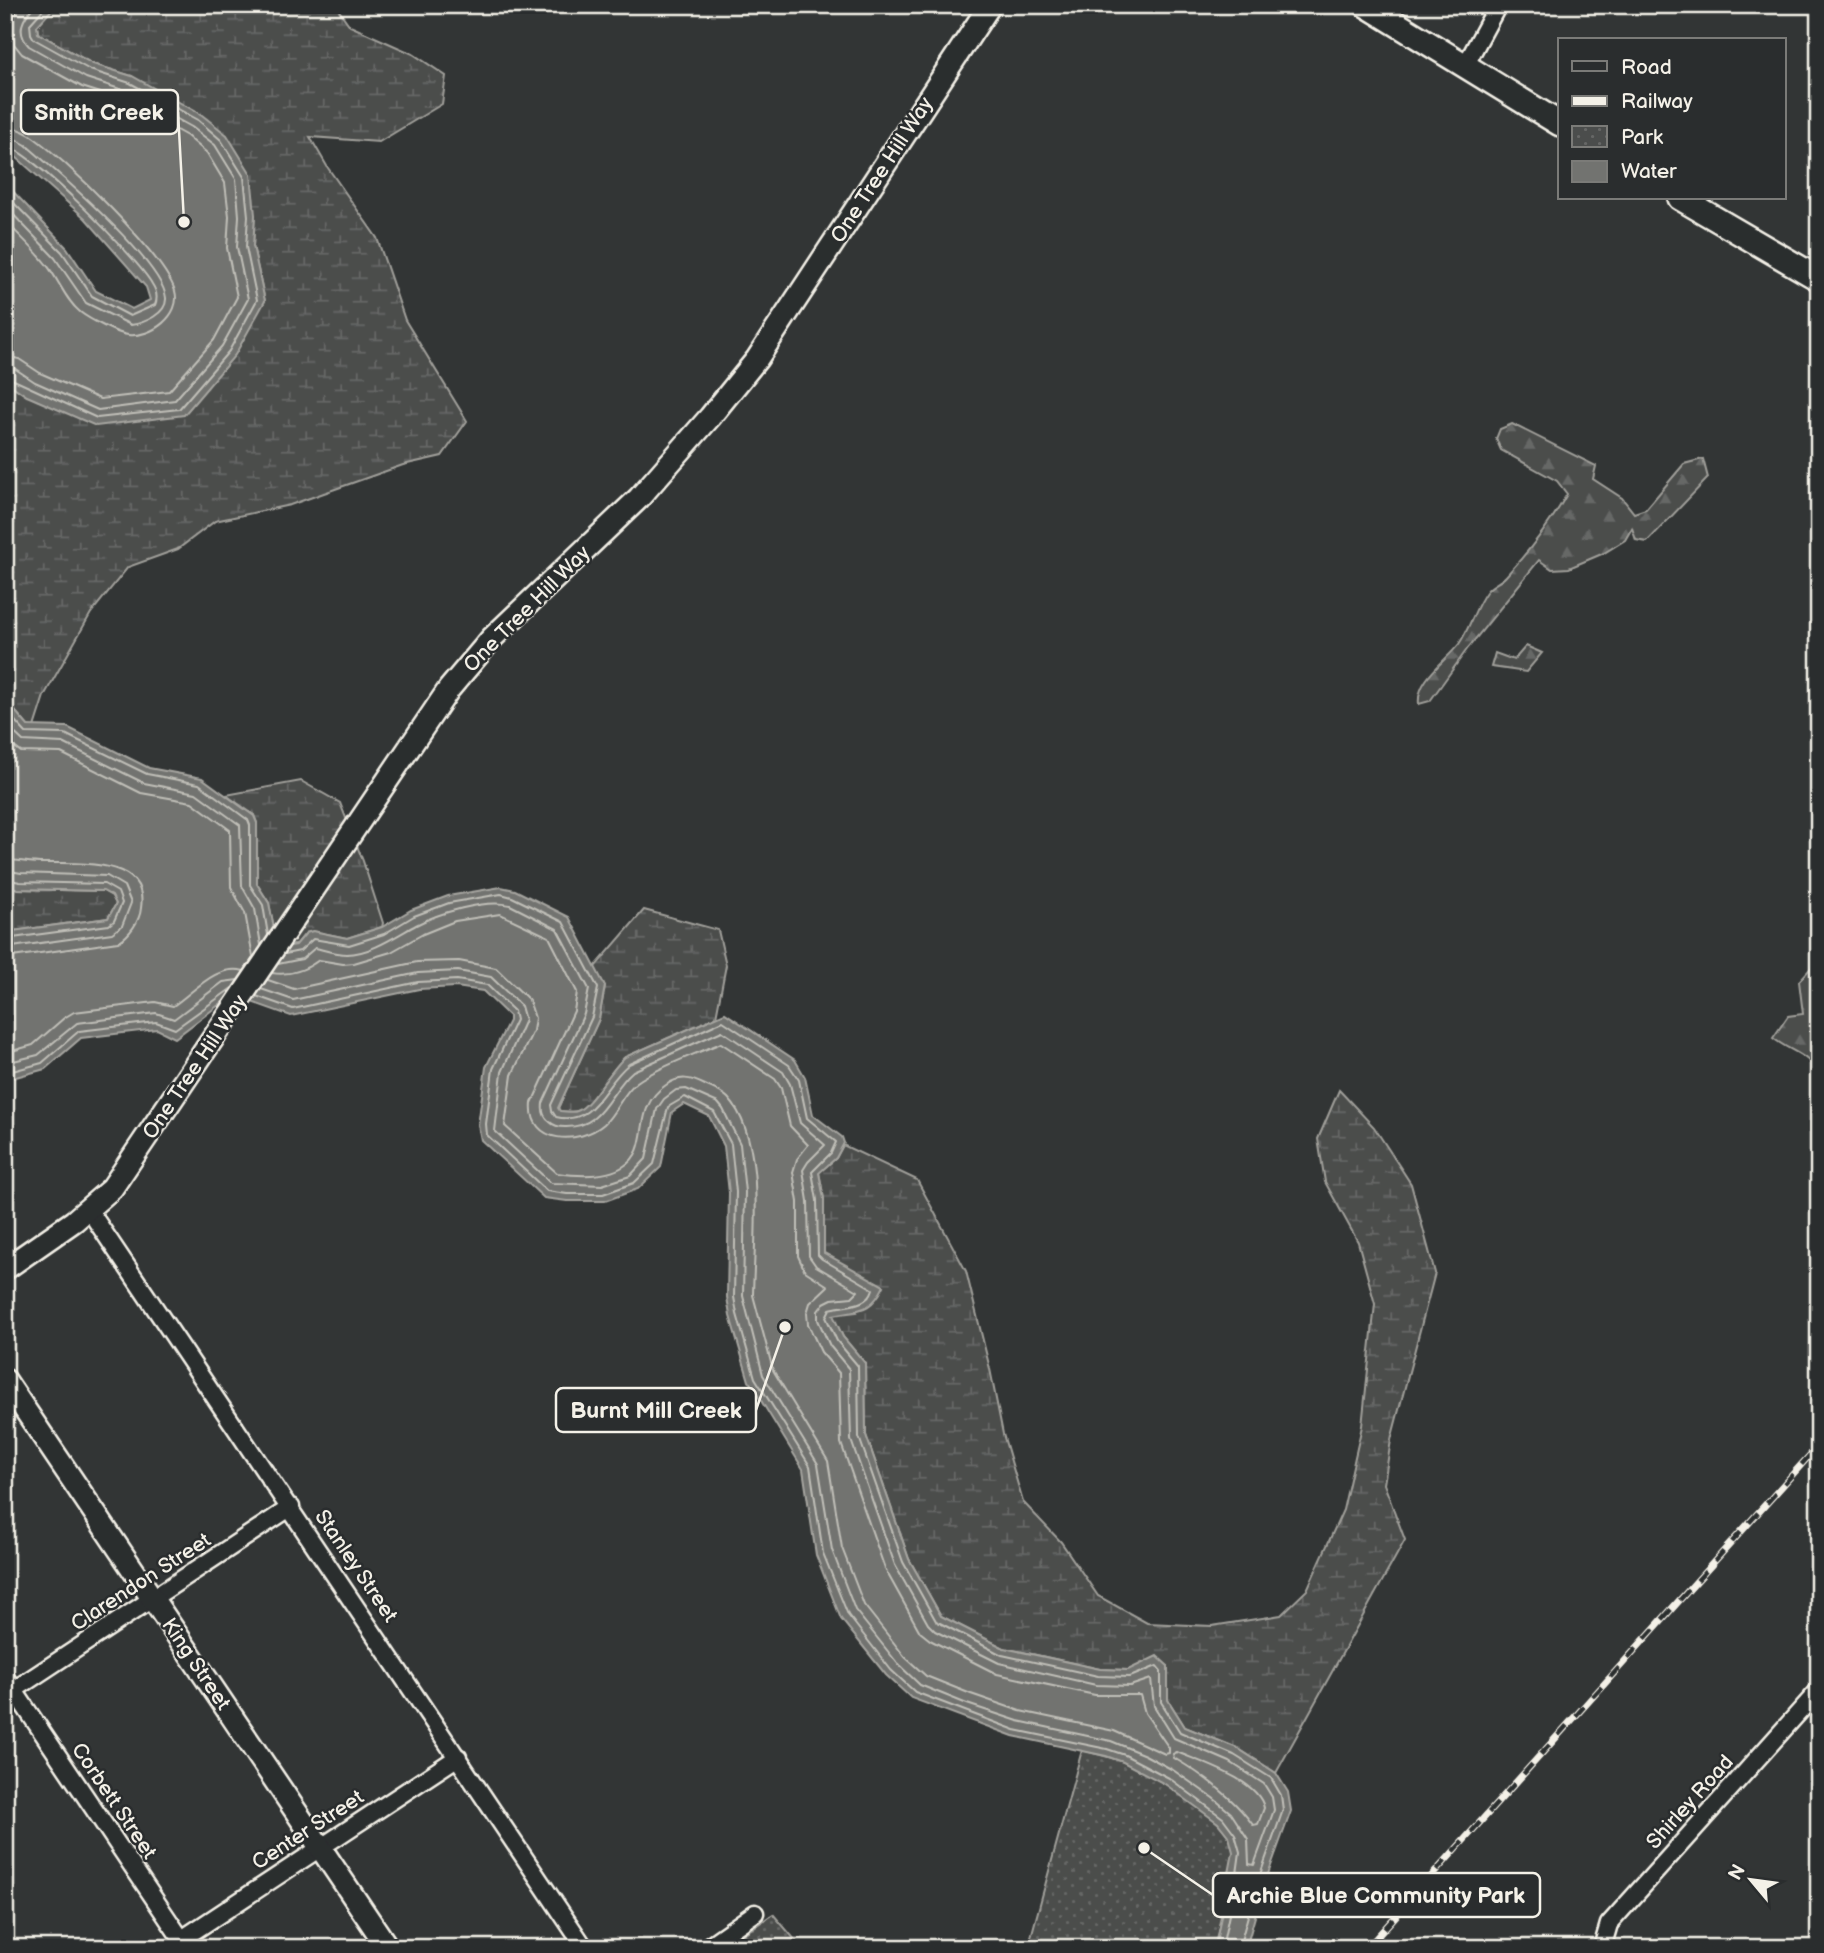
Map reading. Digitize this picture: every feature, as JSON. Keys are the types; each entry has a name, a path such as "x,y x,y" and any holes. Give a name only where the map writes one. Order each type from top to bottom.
{"main road":[{"path":"1366,5 1558,123"},
{"path":"1683,200 1819,279"}],"street":[{"name":"One Tree Hill Way","path":"5,1269 89,1210 112,1188 449,689 478,653 639,498 757,359 990,5"},
{"path":"1465,66 1498,5"},
{"name":"Stanley Street","path":"89,1210 585,1948"},
{"name":"King Street","path":"5,1380 388,1948"},
{"name":"Clarendon Street","path":"10,1684 152,1600 291,1507"},
{"name":"Corbett Street","path":"10,1684 185,1944"},
{"name":"Shirley Road","path":"1602,1948 1609,1924 1819,1690"},
{"name":"Center Street","path":"185,1944 321,1846 458,1757"},
{"path":"705,1948 755,1913"}],"green space":[{"path":"56,5 335,5 350,26 413,54 446,76 442,104 379,142 310,137 328,168 377,238 405,320 467,421 442,456 403,465 290,505 215,521 178,549 128,567 91,613 44,696 34,727 28,726 9,704 5,688 5,381 27,396 265,301 253,246 255,215 132,76 93,64 38,33 37,26"},
{"path":"1512,424 1596,466 1593,479 1622,498 1634,513 1646,509 1684,464 1703,459 1708,478 1647,542 1636,540 1632,528 1625,540 1604,553 1569,568 1552,569 1539,560 1468,648 1430,701 1419,704 1422,687 1459,644 1486,592 1504,578 1523,557 1567,494 1557,481 1501,450 1496,439 1500,429"},
{"path":"1526,646 1542,653 1526,672 1491,667 1495,653 1514,660"},
{"path":"301,781 340,803 383,923 382,927 347,938 313,931 306,933 296,945 278,948 269,903 257,884 257,823 254,815 226,795"},
{"path":"5,885 18,889 103,891 112,896 116,904 108,918 5,932"},
{"path":"644,910 718,930 726,965 716,1017 625,1057 582,1108 573,1112 560,1111 558,1108 599,1019 605,986 594,968"},
{"path":"1819,959 1819,1074 1805,1058 1773,1038 1788,1016 1803,1014 1799,981"},
{"path":"1339,1090 1374,1127 1411,1184 1435,1273 1391,1440 1384,1484 1405,1540 1276,1773 1237,1748 1185,1727 1168,1700 1168,1666 1128,1670 1100,1669 1004,1648 941,1616 909,1559 866,1435 865,1363 843,1337 832,1315 857,1312 824,1253 824,1199 819,1172 836,1158 843,1145 917,1180 966,1271 1003,1434 1023,1502 1061,1542 1098,1596 1147,1623 1212,1626 1281,1615 1307,1590 1343,1510 1362,1426 1375,1304 1358,1242 1325,1182 1318,1139"},
{"path":"1082,1750 1124,1762 1151,1776 1203,1810 1228,1835 1233,1847 1232,1870 1215,1948 1028,1948"},
{"path":"773,1914 802,1948 723,1948"}],"water":[{"path":"5,5 56,5 37,26 38,33 93,64 132,76 202,115 227,135 251,174 255,215 253,246 265,301 235,355 184,415 96,426 27,396 5,381 5,183 67,248 96,291 132,309 150,300 146,287 85,218 16,157 5,154"},
{"path":"5,688 9,704 28,726 67,727 149,768 202,778 254,816 257,823 257,884 269,903 278,948 296,945 306,933 313,931 347,938 382,927 411,910 448,896 501,887 515,890 569,917 605,986 599,1019 558,1108 560,1111 573,1112 582,1108 625,1057 725,1013 795,1060 805,1077 813,1115 842,1137 844,1143 836,1158 819,1173 824,1199 824,1253 884,1286 869,1306 833,1315 843,1337 865,1363 866,1435 909,1559 941,1616 1004,1648 1100,1669 1128,1670 1157,1656 1168,1666 1168,1700 1185,1727 1237,1748 1276,1773 1288,1792 1291,1811 1264,1885 1246,1948 1215,1948 1233,1852 1229,1837 1218,1823 1165,1784 1123,1762 1013,1736 911,1698 886,1675 841,1619 816,1555 803,1469 749,1381 730,1316 727,1297 729,1193 724,1146 709,1116 684,1104 672,1112 661,1167 638,1189 605,1201 544,1198 481,1140 478,1125 486,1067 509,1016 483,991 456,987 419,989 291,1016 232,995 175,1038 157,1029 81,1038 45,1069 5,1080 5,932 108,918 116,904 112,896 103,891 18,889 5,885"}],"railway":[{"path":"1367,1948 1819,1445"}],"place":[{"name":"Smith Creek","path":"184,222"},
{"name":"Burnt Mill Creek","path":"785,1327"},
{"name":"Archie Blue Community Park","path":"1144,1848"}]}
